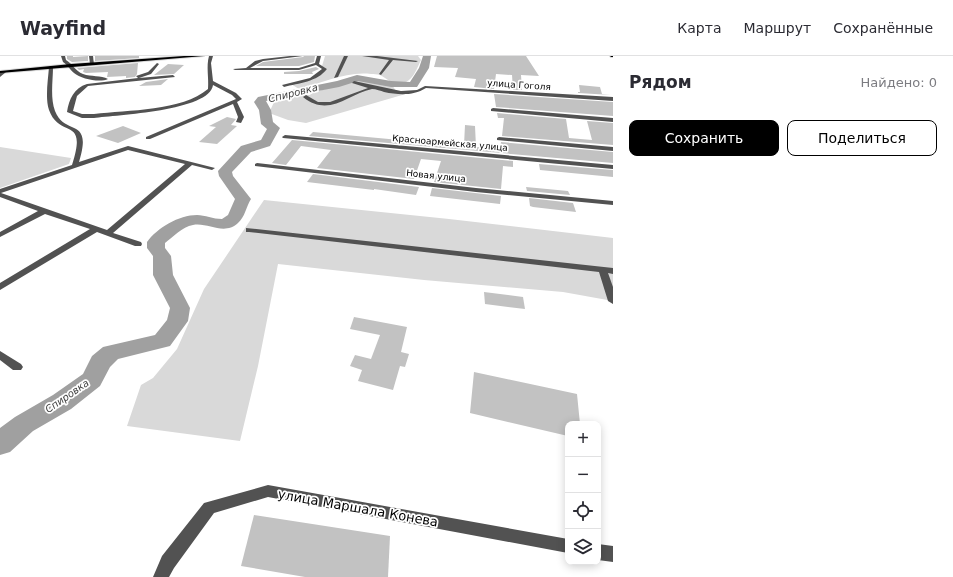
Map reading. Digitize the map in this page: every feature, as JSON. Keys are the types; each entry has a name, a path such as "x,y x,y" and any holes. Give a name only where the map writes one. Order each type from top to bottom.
{"main road":[{"path":"2,72 71,65 202,56"}],"street":[{"path":"63,56 64,60 71,65 72,70 75,72 83,76 104,79 142,76 156,68 157,64"},
{"path":"90,56 92,64"},
{"path":"172,76 87,85 77,92 71,102 70,112 82,116 94,116 170,107 188,102 203,95 210,89 210,56"},
{"path":"247,69 249,63 257,58 301,56"},
{"path":"317,64 319,56"},
{"path":"336,76 346,56"},
{"path":"364,56 416,61"},
{"path":"381,74 392,59"},
{"path":"235,69 299,69 317,64 325,69 315,78 284,86"},
{"path":"51,67 51,110 59,121 77,132 81,139 81,147 75,165"},
{"path":"0,76 2,72"},
{"path":"148,138 239,99 238,96 211,82"},
{"name":"улица Гоголя","path":"354,82 401,93 418,91 425,87 613,99"},
{"path":"306,97 317,103 331,104 374,87"},
{"path":"234,102 241,117 239,122"},
{"path":"493,110 613,120"},
{"name":"Красноармейская улица","path":"285,136 613,167"},
{"path":"500,139 613,149"},
{"path":"0,190 128,148 212,168"},
{"path":"108,233 190,163"},
{"name":"Новая улица","path":"257,165 476,190 613,203"},
{"path":"0,195 138,244"},
{"path":"0,235 44,211"},
{"path":"0,286 96,229"},
{"path":"248,230 613,270"},
{"path":"602,269 613,301"},
{"path":"0,355 17,367"},
{"name":"улица Маршала Конева","path":"161,577 168,562 209,508 268,491 565,545"},
{"path":"601,552 613,554"}],"shaded area":[{"path":"325,56 418,56 421,60 411,78 402,84 392,82 376,74 353,74 299,89 291,84 311,80 320,76 327,69 322,66"},
{"path":"359,79 392,85 396,91 409,93 306,123 288,120 269,113 275,100 296,95 310,95 312,93"},
{"path":"0,147 71,158 69,164 0,188"},
{"path":"264,200 613,238 613,301 563,292 424,280 278,264 258,366 240,441 127,426 141,385 153,378 177,349 204,289"}],"building":[{"path":"67,56 88,56 88,61 72,62 67,59"},
{"path":"95,56 139,56 139,58 95,61"},
{"path":"304,56 315,56 314,62 299,66 256,66 263,62"},
{"path":"437,56 526,56 539,76 521,75 522,90 513,90 512,75 496,74 494,89 474,87 476,79 455,77 458,68 434,67"},
{"path":"138,63 137,74 135,77 126,78 126,76 107,77 108,72 86,73 83,72 84,69 79,70 77,68"},
{"path":"168,64 184,65 174,74 154,75"},
{"path":"316,67 319,69 312,72 313,74 284,74 284,72 299,71"},
{"path":"168,79 161,85 139,86 146,82"},
{"path":"579,85 600,87 602,94 611,95 578,93 580,92"},
{"path":"494,94 613,102 613,116 496,107"},
{"path":"497,113 566,119 569,138 592,140 587,121 613,123 613,145 502,136 504,118 498,118"},
{"path":"227,117 236,119 231,125 237,126 217,144 199,142 216,127 209,126"},
{"path":"465,125 475,126 476,147 500,149 501,142 613,152 613,163 309,136 313,132 464,145"},
{"path":"123,126 141,133 118,143 96,136"},
{"path":"292,140 513,161 513,167 503,166 501,189 434,182 441,161 421,159 414,179 317,168 331,150 301,146 286,165 272,163"},
{"path":"539,164 613,170 613,177 540,170"},
{"path":"313,174 419,187 416,195 307,182"},
{"path":"526,187 568,191 570,195 527,191"},
{"path":"432,188 501,196 500,204 430,196"},
{"path":"529,198 573,203 576,212 533,207 530,206"},
{"path":"484,292 523,297 525,309 485,304"},
{"path":"354,317 407,327 401,352 409,354 405,367 400,366 393,390 358,381 362,370 350,366 355,355 371,359 380,335 350,329"},
{"path":"474,372 577,394 580,421 565,421 565,435 470,413"},
{"path":"254,515 390,536 388,577 305,577 241,566"}],"waterway":[{"name":"Спировка","path":"0,444 24,424 62,402 92,380 100,362 111,353 162,341 177,321 180,308 163,275 162,256 156,248 156,242 174,228 189,221 199,220 222,224 233,219 243,199 226,176 225,171 246,149 266,143 274,128 267,124 265,110 259,102 262,99 339,84 357,78 391,84 413,85 424,68 427,56"}]}
